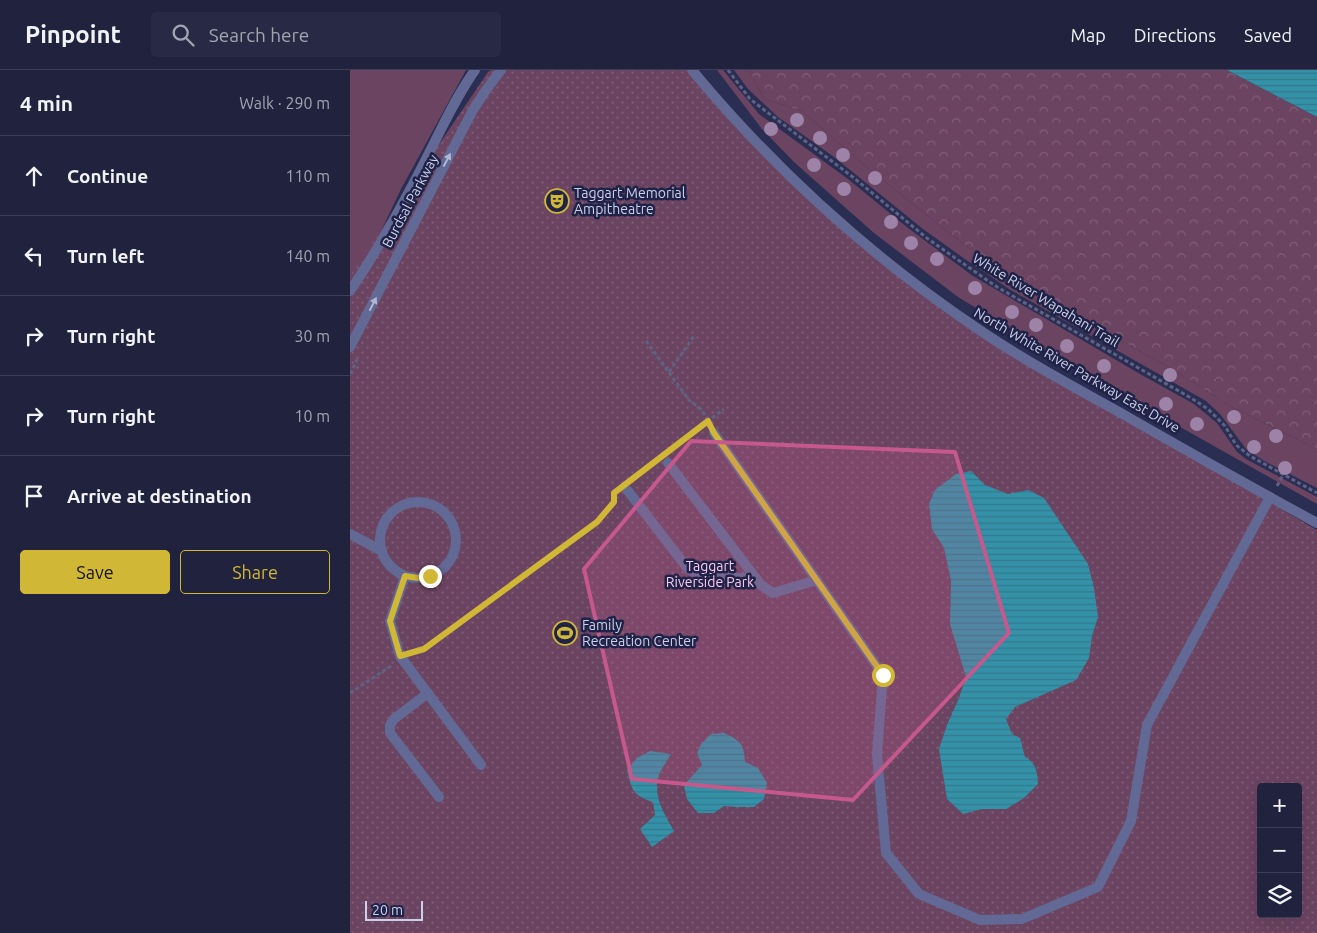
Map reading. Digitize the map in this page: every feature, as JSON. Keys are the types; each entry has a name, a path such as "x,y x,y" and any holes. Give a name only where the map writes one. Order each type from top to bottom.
{"street":[{"name":"Burdsal Parkway","path":"350,292 370,262 455,103 476,70"},
{"name":"Burdsal Parkway","path":"350,348 473,110 501,70"},
{"name":"North White River Parkway East Drive","path":"692,70 746,133 802,189 862,242 939,302 980,331 1048,372 1317,523"},
{"path":"714,433 883,675 877,754 886,853 919,894 980,920 1022,919 1098,886 1132,821 1147,725 1270,497"},
{"path":"665,460 761,585 773,594 817,580"},
{"path":"629,486 688,569 707,578 755,578"},
{"path":"411,502 424,502 436,506 446,514 453,524 457,537 456,549 450,561 442,570 430,576 418,578 405,576 387,562 382,551 380,538 383,526 390,515 400,507 411,502"},
{"path":"350,534 382,551"},
{"path":"405,576 390,621 400,656 481,765"},
{"path":"428,694 394,719 390,725 390,733 439,797"}],"path":[{"name":"White River Wapahani Trail","path":"728,70 750,99 854,178 928,239 997,288 1191,398 1214,415 1225,426 1236,445 1250,456 1317,493"},
{"path":"669,372 694,336"},
{"path":"646,341 688,400 702,410 714,433"},
{"path":"669,451 724,409"},
{"path":"629,486 665,460"},
{"path":"350,693 390,668 400,656 424,649 597,522 614,502 614,493"}],"highlighted area":[{"path":"691,441 955,452 1009,633 853,800 632,779 584,569"}],"green space":[{"path":"350,70 466,70 401,189 373,248 350,281"},
{"name":"Taggart Riverside Park","path":"491,70 691,70 862,242 1022,357 1317,530 1317,933 350,933 350,276"},
{"path":"717,70 723,70 759,114 848,179 908,228 973,276 1194,404 1217,423 1237,452 1246,459 1317,497 1317,504 1058,358 958,297 874,233 794,162 762,129"},
{"path":"734,70 749,70 764,99 802,111 868,168 1005,275 1177,372 1230,406 1317,449 1317,488 1264,461 1246,449 1220,414 1206,401 1009,289 962,257 923,229 834,157 778,117 748,89"},
{"path":"749,70 1227,70 1317,117 1317,449 1230,406 1177,372 1005,275 868,168 802,111 764,99"}],"water":[{"path":"1227,70 1317,70 1317,117"},
{"path":"971,471 985,485 1008,494 1028,490 1044,498 1088,564 1098,617 1092,636 1089,658 1076,680 1015,707 1006,719 1012,734 1020,738 1025,757 1034,765 1038,784 1024,798 1006,809 982,809 963,814 947,799 939,749 966,677 950,624 951,581 944,548 932,529 929,504 935,490 956,474"},
{"path":"724,733 738,741 744,751 745,762 758,768 767,783 764,799 754,807 724,806 714,813 698,813 687,799 684,785 702,765 697,753 701,744 711,734"},
{"path":"650,751 671,754 659,775 657,790 660,804 674,831 652,847 640,829 655,815 653,802 641,797 634,791 627,770 637,758"}],"place":[{"name":"Taggart Memorial Ampitheatre","path":"557,201"},
{"name":"Family Recreation Center","path":"565,633"}],"route":[{"path":"430,576 418,578 405,576 390,621 400,656 424,649 597,522 614,502 614,493 708,421 714,433 883,675"}]}
